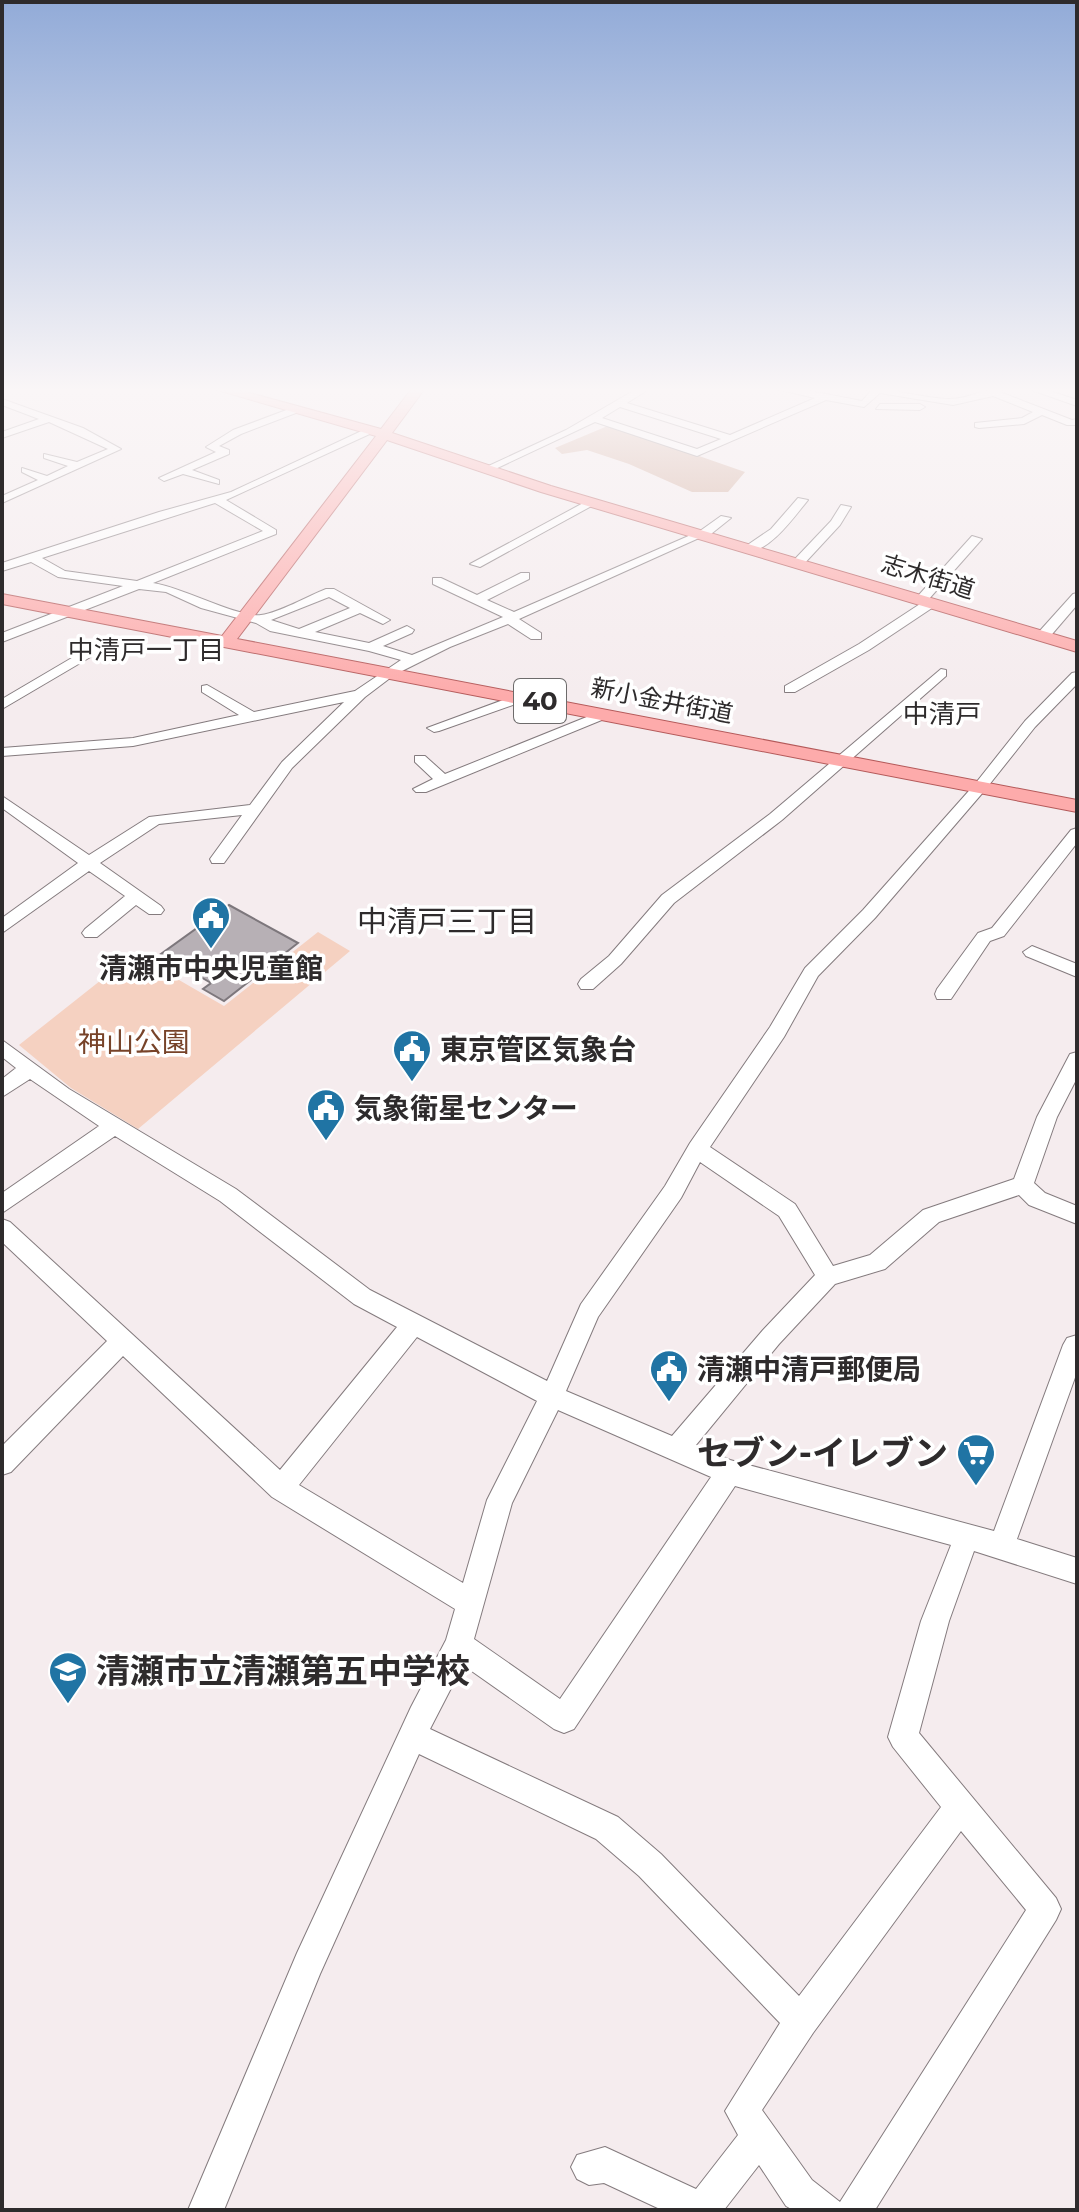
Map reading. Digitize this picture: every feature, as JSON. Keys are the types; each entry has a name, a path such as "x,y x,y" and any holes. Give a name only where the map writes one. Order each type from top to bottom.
{"main road":[{"path":"227,641 253,618 339,490"},
{"name":"志木街道","path":"552,490 1077,647"},
{"name":"新小金井街道","path":"2,599 1077,806"}],"street":[{"path":"7,490 16,494"},
{"path":"2,500 25,490"},
{"path":"2,567 242,490"},
{"path":"2,638 272,532 216,499"},
{"path":"750,549 775,531 802,500"},
{"path":"476,564 591,503"},
{"path":"798,563 814,540 845,507"},
{"path":"218,859 287,765 360,694 389,672 411,659 699,535 725,518"},
{"path":"790,689 864,647 925,601 976,539"},
{"path":"33,558 62,574 140,582 169,589 275,628 371,647 411,659"},
{"path":"477,600 525,576"},
{"path":"437,581 511,618 536,636"},
{"path":"253,618 330,592 383,620"},
{"path":"1042,637 1077,597"},
{"path":"303,632 360,608"},
{"path":"371,647 407,630"},
{"path":"2,705 109,642"},
{"path":"587,984 615,960 668,899 730,855 941,673"},
{"path":"206,2210 308,1964 458,1645 500,1500 552,1396 589,1311 673,1192 697,1149 777,1032 811,972 869,914 980,787 1030,724 1077,676"},
{"path":"207,689 254,718"},
{"path":"2,768 15,751 133,742 360,694"},
{"path":"434,728 522,697"},
{"path":"421,789 604,714"},
{"path":"2,736 15,751"},
{"path":"420,759 443,780"},
{"path":"2,801 155,910"},
{"path":"2,927 124,837 155,820 257,809"},
{"path":"944,994 957,962 984,937 998,932 1077,833"},
{"path":"91,933 136,896"},
{"path":"1032,952 1077,971"},
{"path":"2,1047 113,1127 228,1195 362,1297 552,1396 729,1472 967,1536 1077,1571"},
{"path":"1023,1185 1047,1117 1077,1059"},
{"path":"2,1090 29,1069"},
{"path":"2,1204 113,1127"},
{"path":"697,1149 787,1210 828,1277"},
{"path":"1023,1185 1037,1199 1077,1215"},
{"path":"677,1449 771,1337 828,1277 877,1262 931,1216 1023,1185"},
{"path":"2,1228 281,1488 471,1603"},
{"path":"281,1488 414,1323"},
{"path":"2,1463 123,1340"},
{"path":"1001,1547 1075,1345"},
{"path":"458,1645 564,1719 729,1472"},
{"path":"854,2210 1045,1909 903,1737 935,1621 967,1536"},
{"path":"413,1736 607,1828 650,1865 801,2021"},
{"path":"825,2210 799,2193 742,2111 801,2021 960,1807"},
{"path":"589,2167 605,2165 702,2210 759,2136"}],"green space":[{"name":"神山公園","path":"318,932 350,951 138,1129 71,1088 19,1045 134,954 224,1006"}],"shaded area":[{"path":"688,490 730,490 728,492"}],"building":[{"path":"229,905 298,943 224,1001 203,989 211,983 161,954"}],"place":[{"name":"清瀬市中央児童館","path":"211,950"},
{"name":"東京管区気象台","path":"412,1083"},
{"name":"気象衛星センター","path":"326,1142"},
{"name":"清瀬中清戸郵便局","path":"669,1403"},
{"name":"セブン-イレブン","path":"976,1487"},
{"name":"清瀬市立清瀬第五中学校","path":"68,1705"}],"district":[{"name":"中清戸一丁目","path":"146,650"},
{"name":"中清戸","path":"942,714"},
{"name":"中清戸三丁目","path":"447,922"}]}
